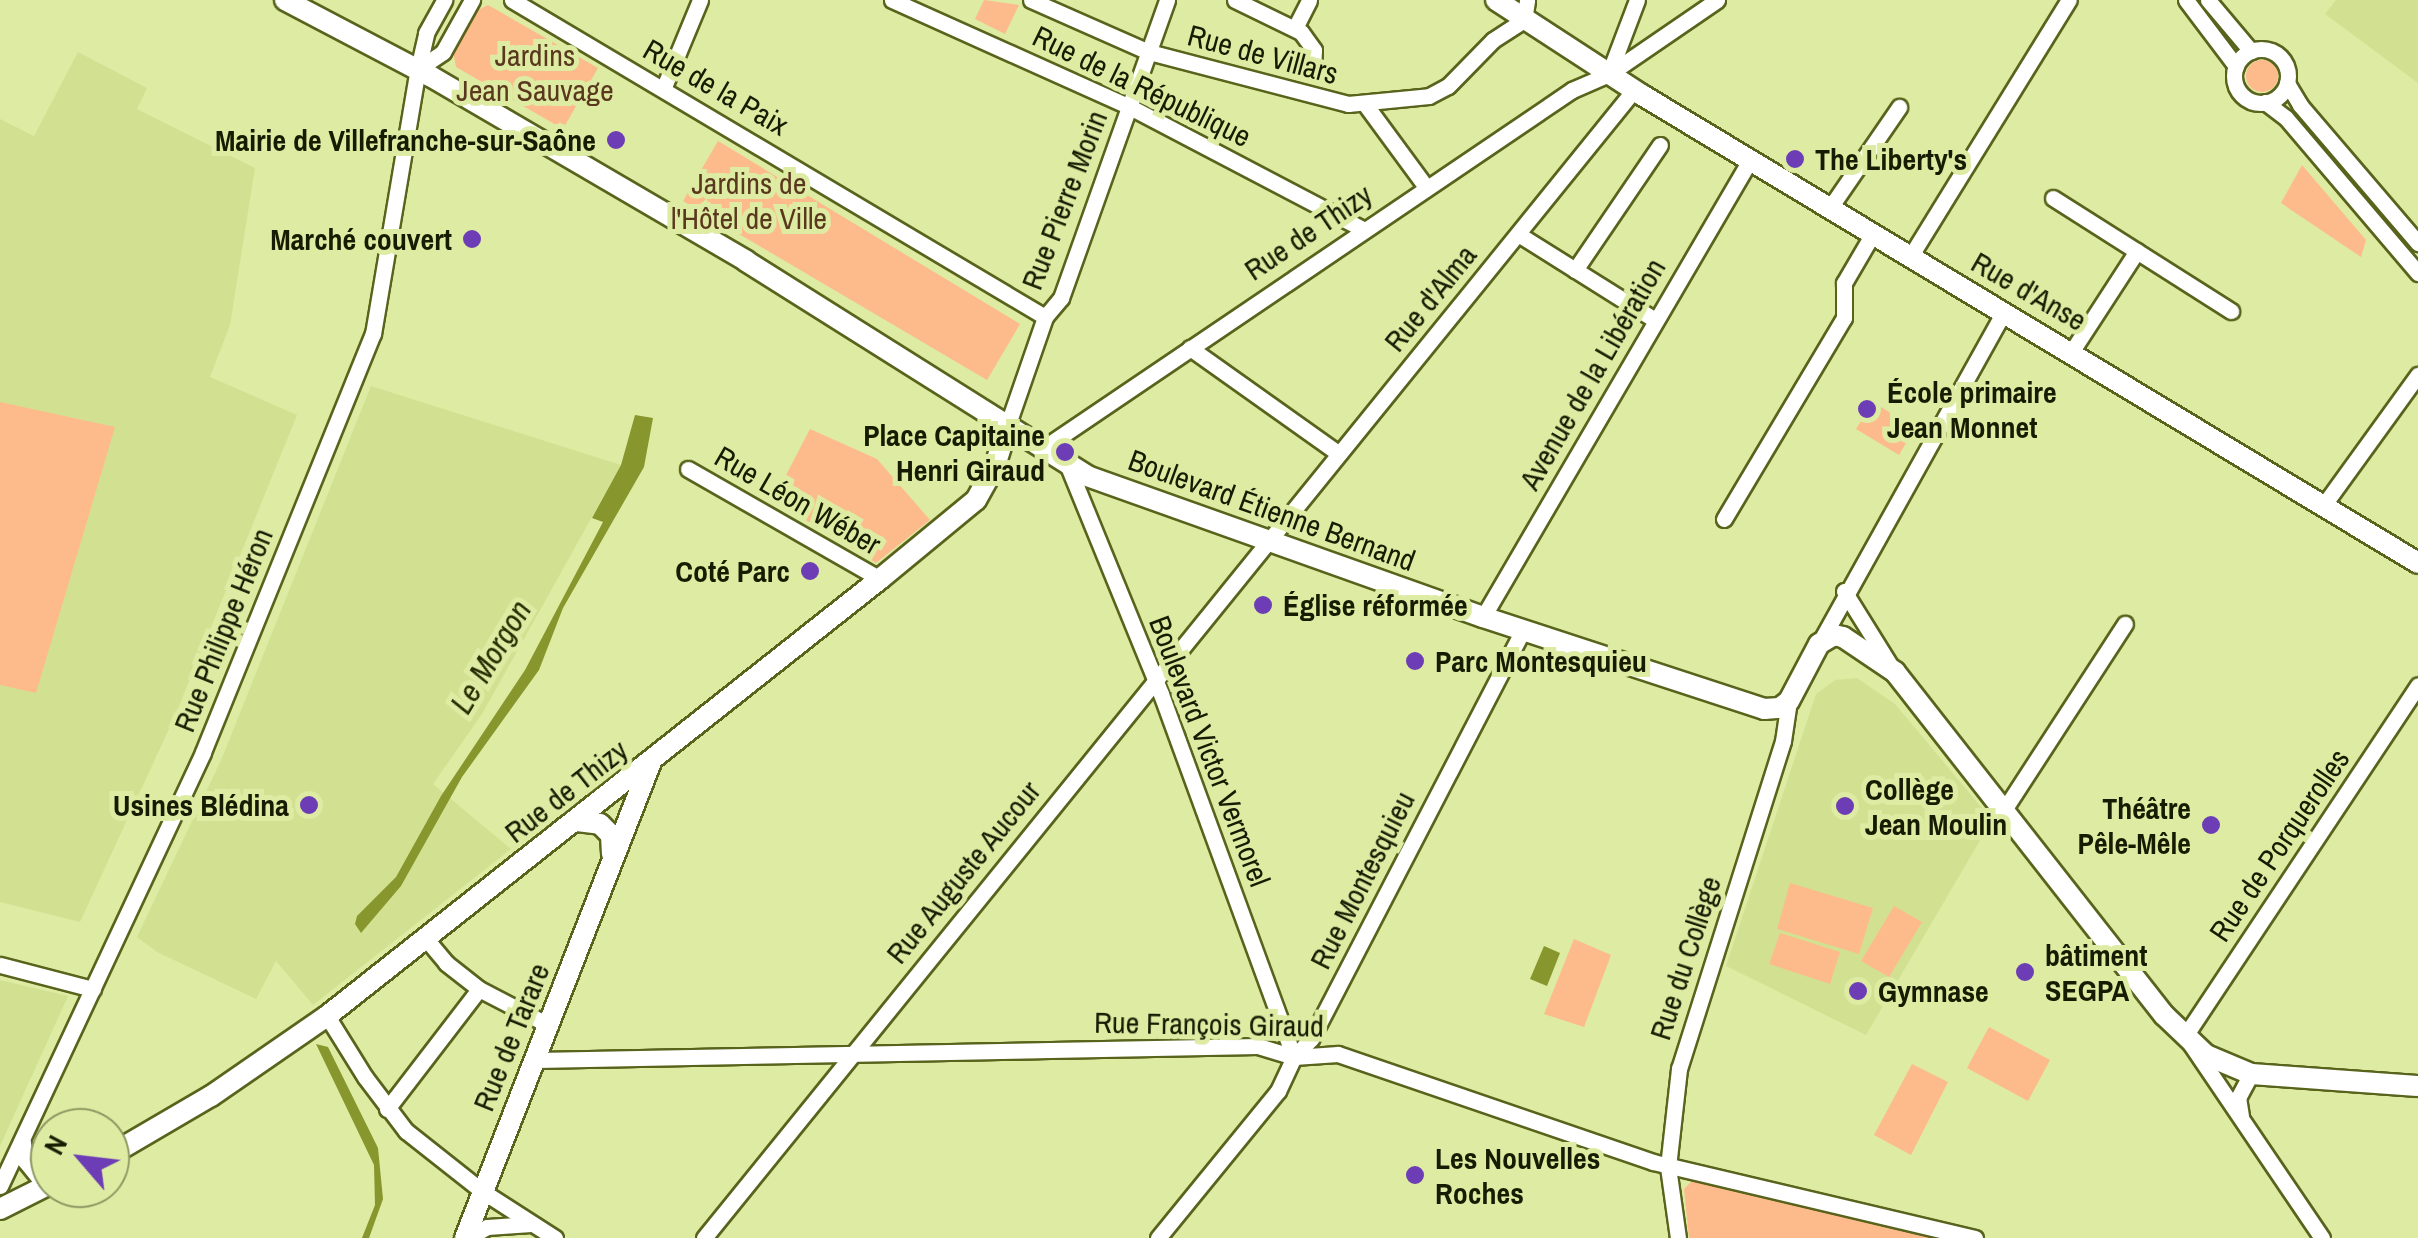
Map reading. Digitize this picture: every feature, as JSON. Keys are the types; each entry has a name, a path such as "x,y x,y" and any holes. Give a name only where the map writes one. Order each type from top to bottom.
{"main road":[{"name":"Boulevard Étienne Bernand","path":"285,0 418,69 746,261 1008,424 1068,466 1483,617 1756,707 1773,710 1789,701"},
{"name":"Rue d'Anse","path":"1496,0 1525,10 1634,90 2072,351 2418,564"},
{"name":"Rue de Thizy","path":"130,1143 211,1096 327,1016 880,579 976,500 996,466 1008,424"},
{"path":"1789,701 1818,644 1834,635 1850,640 1895,672 2164,1016 2206,1054 2241,1070 2418,1086"},
{"name":"Rue de Tarare","path":"467,1238 482,1190 550,1026 651,762"},
{"path":"577,821 600,824 611,836 613,858"},
{"path":"0,1208 30,1194"}],"street":[{"name":"Rue Philippe Héron","path":"0,1186 203,752 373,334 418,69 426,32 444,0"},
{"path":"418,69 442,52 472,0"},
{"name":"Rue de la Paix","path":"512,0 1045,316"},
{"path":"664,87 700,0"},
{"name":"Rue de la République","path":"892,0 1130,108 1364,230"},
{"path":"934,16 942,0"},
{"name":"Rue de Villars","path":"1031,0 1150,52 1303,96 1364,104 1429,96 1448,86 1525,10"},
{"name":"Rue Pierre Morin","path":"1008,424 1045,316 1062,298 1167,0"},
{"path":"1235,0 1296,28 1314,50 1313,66"},
{"path":"1296,28 1309,0"},
{"path":"1609,74 1637,0"},
{"name":"Rue de Thizy","path":"1045,448 1426,187 1572,90 1609,74 1717,0"},
{"path":"1910,257 2069,0"},
{"path":"2186,0 2236,66"},
{"path":"2208,0 2252,51"},
{"path":"2288,83 2277,98 2265,102 2250,100 2234,80 2236,66 2252,51 2265,49 2281,57 2288,83 2300,105 2418,243"},
{"name":"Rue d'Alma","path":"1266,540 1634,90"},
{"path":"2265,102 2286,118 2418,273"},
{"path":"1364,104 1426,187"},
{"path":"1830,209 1898,107"},
{"path":"1574,270 1660,145"},
{"name":"Avenue de la Libération","path":"1483,617 1750,160"},
{"path":"2053,198 2230,310"},
{"path":"1518,234 1656,320"},
{"path":"1724,520 1844,318 1844,283 1872,235"},
{"path":"2072,351 2136,252"},
{"path":"1818,644 2004,311"},
{"path":"1190,348 1338,453"},
{"path":"2323,506 2412,396 2418,376"},
{"name":"Boulevard Victor Vermorel","path":"1068,466 1154,678 1294,1057"},
{"name":"Rue Léon Wéber","path":"688,469 880,579"},
{"name":"Rue Auguste Aucour","path":"704,1238 1266,540"},
{"path":"1844,592 1895,672"},
{"path":"2004,810 2125,624"},
{"name":"Rue Montesquieu","path":"1158,1238 1278,1091 1294,1057 1317,1028 1523,630"},
{"name":"Rue de Porquerolles","path":"2185,1036 2418,685"},
{"name":"Rue du Collège","path":"1678,1238 1668,1167 1680,1068 1783,742 1789,701"},
{"path":"427,940 446,963 479,988 550,1026"},
{"path":"0,966 93,989"},
{"path":"387,1109 479,988"},
{"path":"327,1016 387,1109 406,1131 482,1190 555,1238"},
{"path":"2185,1036 2322,1238"},
{"name":"Rue François Giraud","path":"536,1060 1258,1046 1294,1057 1319,1052 1368,1061 1668,1167 1975,1238"},
{"path":"2241,1070 2241,1120"},
{"path":"22,1138 24,1161 30,1167"},
{"path":"467,1238 487,1226 534,1224"}],"shaded area":[{"path":"2336,0 2418,0 2418,83 2325,14"},
{"path":"78,52 147,88 137,109 255,168 230,325 210,377 297,415 175,716 80,922 0,902 0,119 34,136"},
{"path":"371,386 621,465 482,714 433,784 511,849 313,1005 276,961 256,999 157,952 137,937 222,758"},
{"path":"635,415 653,418 644,467 563,608 539,670 462,777 401,886 361,933 355,924 357,916 396,877 441,796 525,670 603,522 592,518 621,465"},
{"path":"1857,678 1895,704 1992,820 1866,1035 1726,966 1816,694 1835,680"},
{"path":"1544,946 1560,953 1547,986 1530,979"},
{"path":"0,980 68,996 0,1146"},
{"path":"316,1044 328,1047 378,1148 383,1199 369,1238 362,1238 375,1205 374,1165"}],"green space":[{"path":"984,0 1019,5 1005,34 975,19"},
{"name":"Jardins Jean Sauvage","path":"488,5 598,68 563,129 456,67 453,52 476,11"},
{"path":"2262,60 2273,65 2278,76 2273,87 2262,92 2251,87 2246,76 2251,65"},
{"name":"Jardins de l'Hôtel de Ville","path":"718,141 1020,324 987,380 683,201"},
{"path":"2302,165 2366,240 2361,257 2281,203"},
{"path":"0,402 115,427 36,693 0,685"},
{"path":"1873,402 1915,428 1899,455 1856,429"},
{"path":"810,429 877,459 930,520 876,563 773,500"},
{"path":"1790,883 1873,908 1859,954 1777,929"},
{"path":"1894,906 1922,922 1889,977 1861,961"},
{"path":"1780,933 1840,952 1830,984 1769,964"},
{"path":"1574,939 1611,955 1584,1027 1544,1014"},
{"path":"1989,1027 2050,1060 2028,1101 1967,1068"},
{"path":"1912,1064 1948,1082 1911,1155 1874,1135"},
{"path":"1693,1180 1937,1238 1689,1238 1684,1189"}],"place":[{"name":"Mairie de Villefranche-sur-Saône","path":"616,140"},
{"name":"The Liberty's","path":"1795,159"},
{"name":"Marché couvert","path":"472,239"},
{"name":"École primaire Jean Monnet","path":"1867,409"},
{"name":"Place Capitaine Henri Giraud","path":"1065,452"},
{"name":"Coté Parc","path":"810,571"},
{"name":"Église réformée","path":"1263,605"},
{"name":"Parc Montesquieu","path":"1415,661"},
{"name":"Usines Blédina","path":"309,805"},
{"name":"Collège Jean Moulin","path":"1845,806"},
{"name":"Théâtre Pêle-Mêle","path":"2211,825"},
{"name":"bâtiment SEGPA","path":"2025,972"},
{"name":"Gymnase","path":"1858,991"},
{"name":"Les Nouvelles Roches","path":"1415,1175"}],"water label":[{"name":"Le Morgon","path":"491,657"}]}
